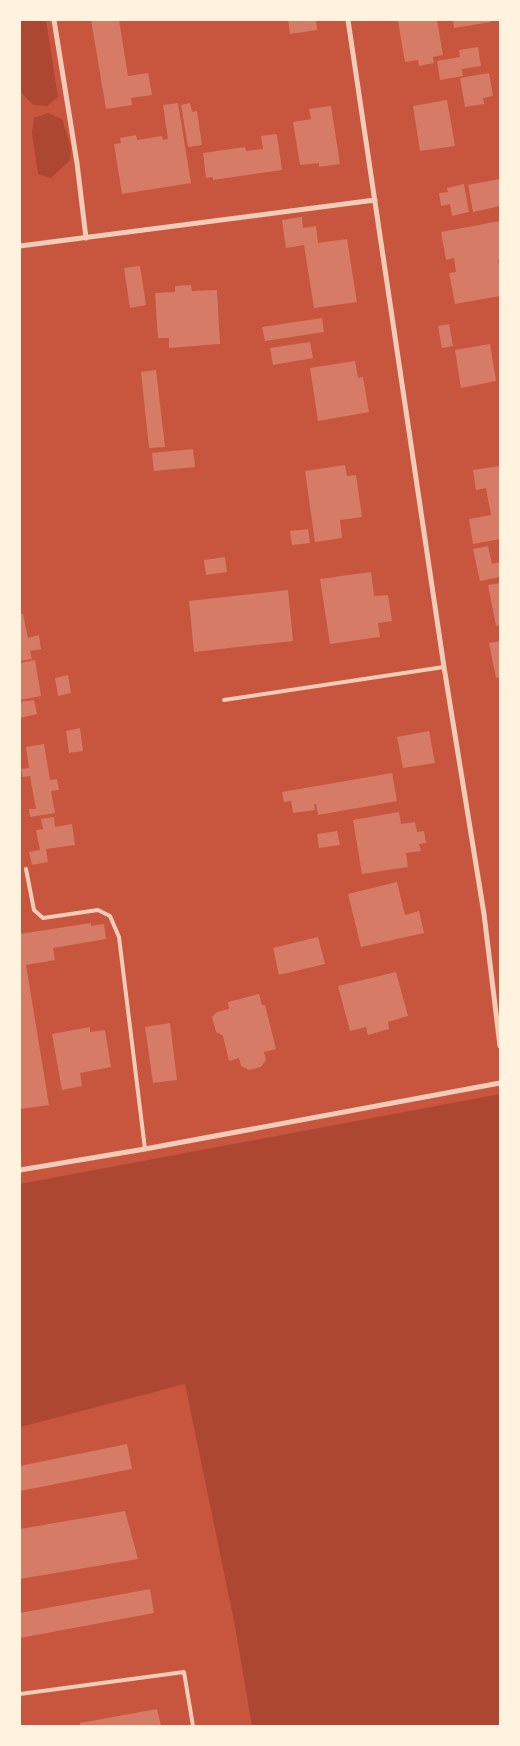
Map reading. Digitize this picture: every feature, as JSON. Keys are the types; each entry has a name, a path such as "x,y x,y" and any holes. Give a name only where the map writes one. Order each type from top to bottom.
{"street":[{"path":"54,20 77,163 86,238"},
{"path":"348,20 444,667 484,914 500,1046"},
{"path":"20,246 375,200"},
{"path":"20,1170 145,1149 500,1082"}],"lane":[{"path":"224,700 444,667"},
{"path":"26,869 34,910 43,918 98,910 110,916 119,938 145,1149"},
{"path":"20,1694 184,1672 193,1726"}],"shaded area":[{"path":"20,20 46,20 58,97 47,106 33,105 20,91"},
{"path":"48,113 62,119 71,147 70,160 51,178 38,174 32,133 34,118"},
{"path":"500,1094 500,1726 252,1726 235,1626 185,1384 20,1427 20,1184"}],"building":[{"path":"91,20 119,20 128,76 148,73 152,95 131,98 132,105 106,109"},
{"path":"288,20 316,20 317,30 290,34"},
{"path":"437,20 443,55 433,57 434,63 419,66 418,60 405,62 398,21"},
{"path":"453,20 490,20 491,22 454,28"},
{"path":"478,47 481,66 462,69 463,76 440,80 437,61 460,57 459,50"},
{"path":"489,73 493,96 483,98 484,104 465,107 460,78"},
{"path":"447,100 455,146 420,151 413,106"},
{"path":"178,103 191,183 122,194 114,144 121,143 120,138 136,135 137,140 162,136 163,140 168,139 163,105"},
{"path":"190,103 192,112 197,111 202,145 188,147 181,105"},
{"path":"331,106 340,164 319,167 319,163 300,165 293,122 311,119 309,109"},
{"path":"277,134 282,170 213,180 213,177 206,178 203,153 245,147 246,151 263,149 261,136"},
{"path":"500,179 500,206 473,212 468,185"},
{"path":"464,184 469,212 452,216 450,204 441,206 439,193 448,192 447,188"},
{"path":"302,217 303,228 316,226 318,243 347,239 357,302 314,308 304,245 286,248 282,220"},
{"path":"500,221 500,259 498,260 500,296 455,304 449,273 456,272 454,258 446,260 441,232"},
{"path":"140,266 146,305 130,308 124,268"},
{"path":"191,285 192,291 217,290 220,344 169,348 169,338 158,338 155,293 175,292 175,286"},
{"path":"322,318 324,332 265,341 262,327"},
{"path":"449,324 453,346 442,348 438,326"},
{"path":"310,342 313,358 273,365 270,348"},
{"path":"490,344 496,381 461,388 455,350"},
{"path":"355,361 358,378 363,377 369,412 318,421 310,368"},
{"path":"156,370 165,447 149,448 141,372"},
{"path":"193,449 195,467 154,471 152,453"},
{"path":"345,465 347,476 356,475 362,517 340,520 342,538 315,542 305,471"},
{"path":"500,466 500,539 473,544 469,519 491,515 486,488 476,490 473,470"},
{"path":"308,529 310,543 292,545 290,531"},
{"path":"488,546 492,564 500,562 500,577 480,581 473,549"},
{"path":"225,557 227,572 206,575 204,560"},
{"path":"371,572 374,596 388,595 392,621 378,623 380,637 330,644 320,579"},
{"path":"500,583 500,625 496,626 488,585"},
{"path":"288,590 293,641 194,652 189,601"},
{"path":"20,614 23,614 28,638 39,635 41,649 30,651 32,659 20,661"},
{"path":"500,641 500,677 496,678 489,643"},
{"path":"35,660 41,696 20,700 20,663"},
{"path":"68,675 71,693 58,696 55,678"},
{"path":"34,700 37,714 20,718 20,702"},
{"path":"80,728 83,751 69,753 66,731"},
{"path":"429,731 435,763 403,768 397,737"},
{"path":"44,744 50,780 57,779 59,790 51,791 55,813 30,817 29,809 36,809 30,776 23,777 21,769 29,768 26,747"},
{"path":"392,773 397,801 318,815 316,804 314,804 315,810 293,813 291,801 284,802 282,792"},
{"path":"399,812 401,824 415,822 417,832 424,831 426,843 419,844 421,851 406,853 408,867 362,874 353,820"},
{"path":"54,817 55,827 72,824 75,845 46,849 48,862 32,865 29,852 40,850 36,830 43,829 41,819"},
{"path":"337,831 340,845 319,848 317,834"},
{"path":"397,882 405,915 419,911 424,933 361,947 348,894"},
{"path":"91,923 91,926 104,924 106,939 53,948 55,960 26,965 49,1105 20,1109 20,934"},
{"path":"318,937 325,964 279,975 273,948"},
{"path":"396,972 408,1016 388,1022 389,1029 368,1035 366,1027 350,1031 338,986"},
{"path":"259,994 262,1005 265,1005 276,1049 264,1052 266,1060 261,1067 249,1070 241,1066 239,1058 229,1061 223,1036 216,1032 212,1017 217,1012 229,1009 228,1002"},
{"path":"170,1023 177,1080 153,1083 145,1027"},
{"path":"90,1027 90,1032 105,1030 111,1067 80,1073 82,1086 62,1090 52,1034"},
{"path":"127,1444 132,1469 20,1491 20,1466"},
{"path":"125,1511 138,1559 20,1579 20,1529"},
{"path":"150,1589 154,1613 20,1638 20,1613"},
{"path":"157,1709 161,1726 80,1726 80,1723"}]}
